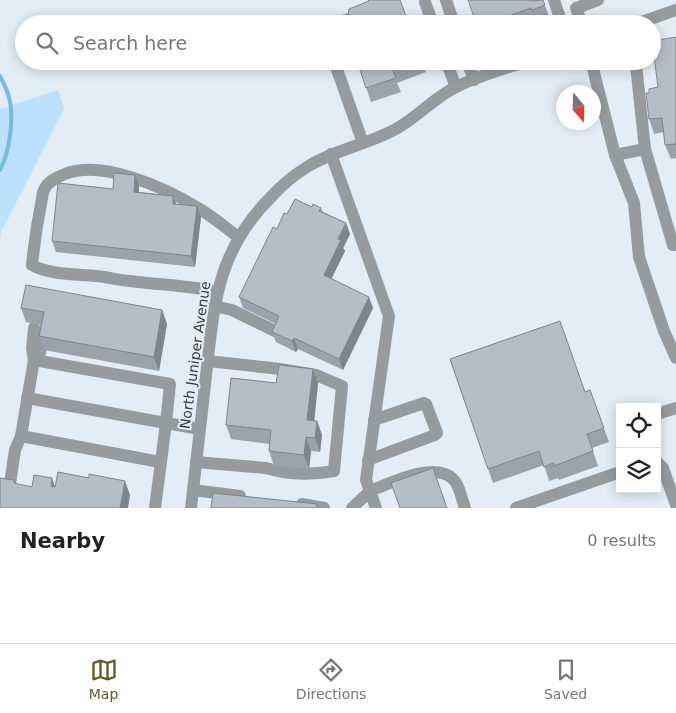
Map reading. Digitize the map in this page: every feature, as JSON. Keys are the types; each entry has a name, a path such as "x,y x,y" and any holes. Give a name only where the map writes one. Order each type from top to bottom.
{"street":[{"path":"446,0 451,15"},
{"path":"554,0 559,15"},
{"path":"574,4 598,0"},
{"path":"425,2 430,15"},
{"path":"661,15 676,10"},
{"path":"361,15 367,13"},
{"path":"336,70 357,145"},
{"path":"449,70 456,87"},
{"path":"470,70 474,80"},
{"name":"North Juniper Avenue","path":"191,508 214,306 222,272 238,237 263,204 285,183 306,167 331,154 395,130 456,87 502,70"},
{"path":"593,70 615,155 634,203 639,257 664,331 676,358"},
{"path":"637,70 645,149 673,246 676,245"},
{"path":"615,155 645,149"},
{"path":"331,154 388,316 366,480 376,508"},
{"path":"217,292 195,286 130,281 50,271 39,269 32,265 37,223 44,189 55,178 72,171 92,170 124,175 146,182 199,208 238,237"},
{"path":"214,306 232,310 274,331"},
{"path":"9,490 15,450 21,436 28,398 34,360 32,349 39,329"},
{"path":"34,360 170,384 155,508"},
{"path":"196,462 311,474 334,471 342,386 316,375 208,361"},
{"path":"28,398 200,429"},
{"path":"368,460 437,433 424,403 374,420"},
{"path":"661,413 676,408"},
{"path":"21,436 160,462"},
{"path":"661,466 676,505"},
{"path":"352,508 370,491 431,471 446,474 454,479 464,508"},
{"path":"516,508 616,473"},
{"path":"193,490 256,498"},
{"path":"285,502 324,508"}],"shaded area":[{"path":"58,90 64,109 1,232 0,239 0,109"}],"building":[{"path":"400,0 406,15 348,15 349,9 369,1"},
{"path":"468,0 543,0 545,5 511,15 473,15"},
{"path":"676,37 676,144 665,145 662,118 649,119 646,93 649,93 649,89 658,87 656,70 661,70 661,40"},
{"path":"360,70 393,70 396,78 366,88"},
{"path":"114,173 135,175 134,192 173,196 173,204 197,206 191,256 52,241 58,183 113,189"},
{"path":"295,199 312,207 313,204 321,208 319,211 346,223 338,239 341,240 324,275 369,297 339,359 294,338 292,341 272,332 279,316 239,297 273,227 277,229 284,213 287,214"},
{"path":"26,285 162,310 154,357 39,336 44,312 21,308"},
{"path":"560,321 585,392 590,390 604,428 587,434 593,451 554,466 553,463 544,467 539,451 488,469 450,359"},
{"path":"279,365 313,369 307,420 317,421 315,438 306,437 304,455 269,451 271,430 226,425 231,378 276,383"},
{"path":"433,468 447,508 400,508 391,483"},
{"path":"58,472 89,478 89,474 125,481 120,508 0,508 0,478 14,480 14,483 32,487 34,475 52,478 51,486 55,487"},
{"path":"213,493 317,504 317,508 211,508"}],"waterway":[{"path":"0,76 7,92 11,112 9,143 0,170"}]}
